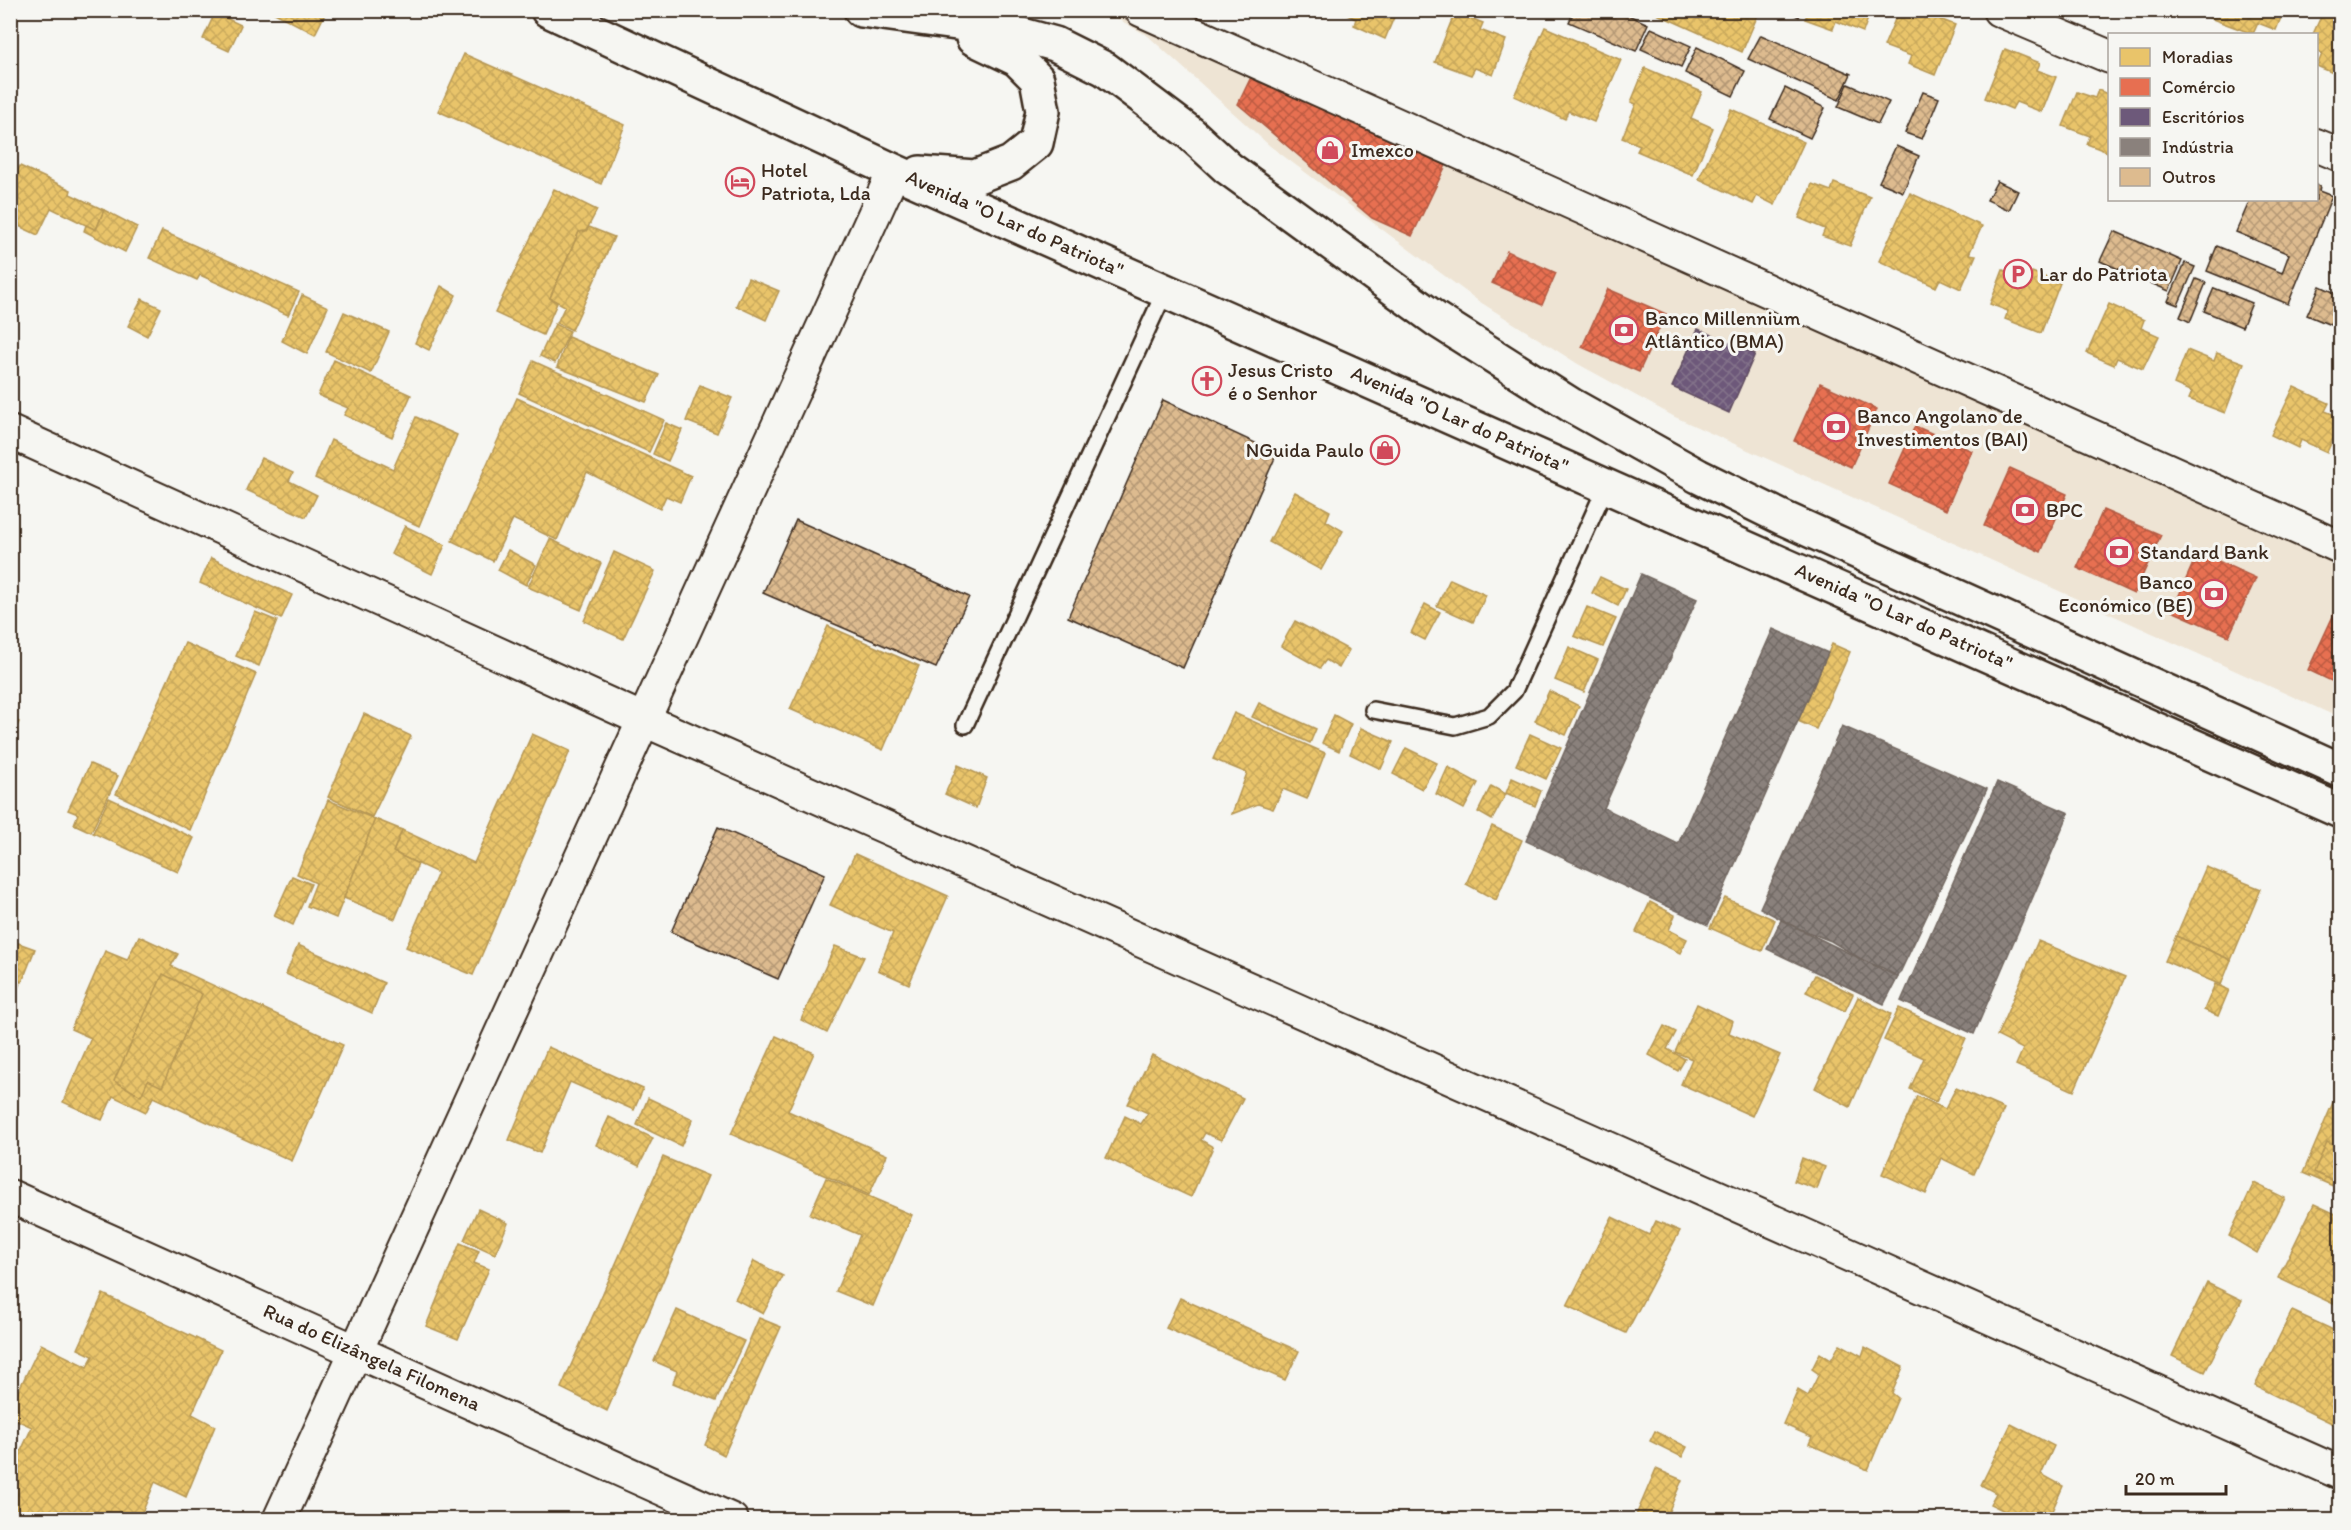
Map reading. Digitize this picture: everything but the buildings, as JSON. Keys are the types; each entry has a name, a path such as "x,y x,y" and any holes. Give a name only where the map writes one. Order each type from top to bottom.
{"main road":[{"name":"Avenida \"O Lar do Patriota\"","path":"548,10 894,171 1607,484 2340,811"},
{"name":"Avenida \"O Lar do Patriota\"","path":"869,12 1000,29 1054,44 1106,69 1190,133 1228,168 1437,320 1570,405 1698,476 1783,518 2340,770"},
{"path":"869,12 983,41 1017,59 1037,79 1043,111 1036,143 1011,163 1002,167 975,177 894,171"}],"street":[{"path":"1141,10 2340,547"},
{"path":"1999,10 2108,57"},
{"path":"2318,146 2340,155"},
{"path":"279,1520 894,171"},
{"path":"10,432 644,720 2340,1473"},
{"name":"Rua do Elizângela Filomena","path":"10,1196 356,1349 732,1520"}],"lane":[{"path":"965,725 1166,289"},
{"path":"1373,710 1455,726 1489,716 1514,691 1607,484"}],"shaded area":[{"path":"1104,11 1126,11 1862,349 2340,564 2340,718 1675,417 1578,364 1477,300 1270,146 1148,36"}],"place":[{"name":"Imexco","path":"1330,150"},
{"name":"Hotel Patriota, Lda","path":"740,182"},
{"name":"Lar do Patriota","path":"2018,274"},
{"name":"Banco Millennium Atlântico (BMA)","path":"1624,330"},
{"name":"Jesus Cristo é o Senhor","path":"1207,381"},
{"name":"Banco Angolano de Investimentos (BAI)","path":"1836,427"},
{"name":"NGuida Paulo","path":"1385,450"},
{"name":"BPC","path":"2025,510"},
{"name":"Standard Bank","path":"2119,552"},
{"name":"Banco Económico (BE)","path":"2214,594"}]}
